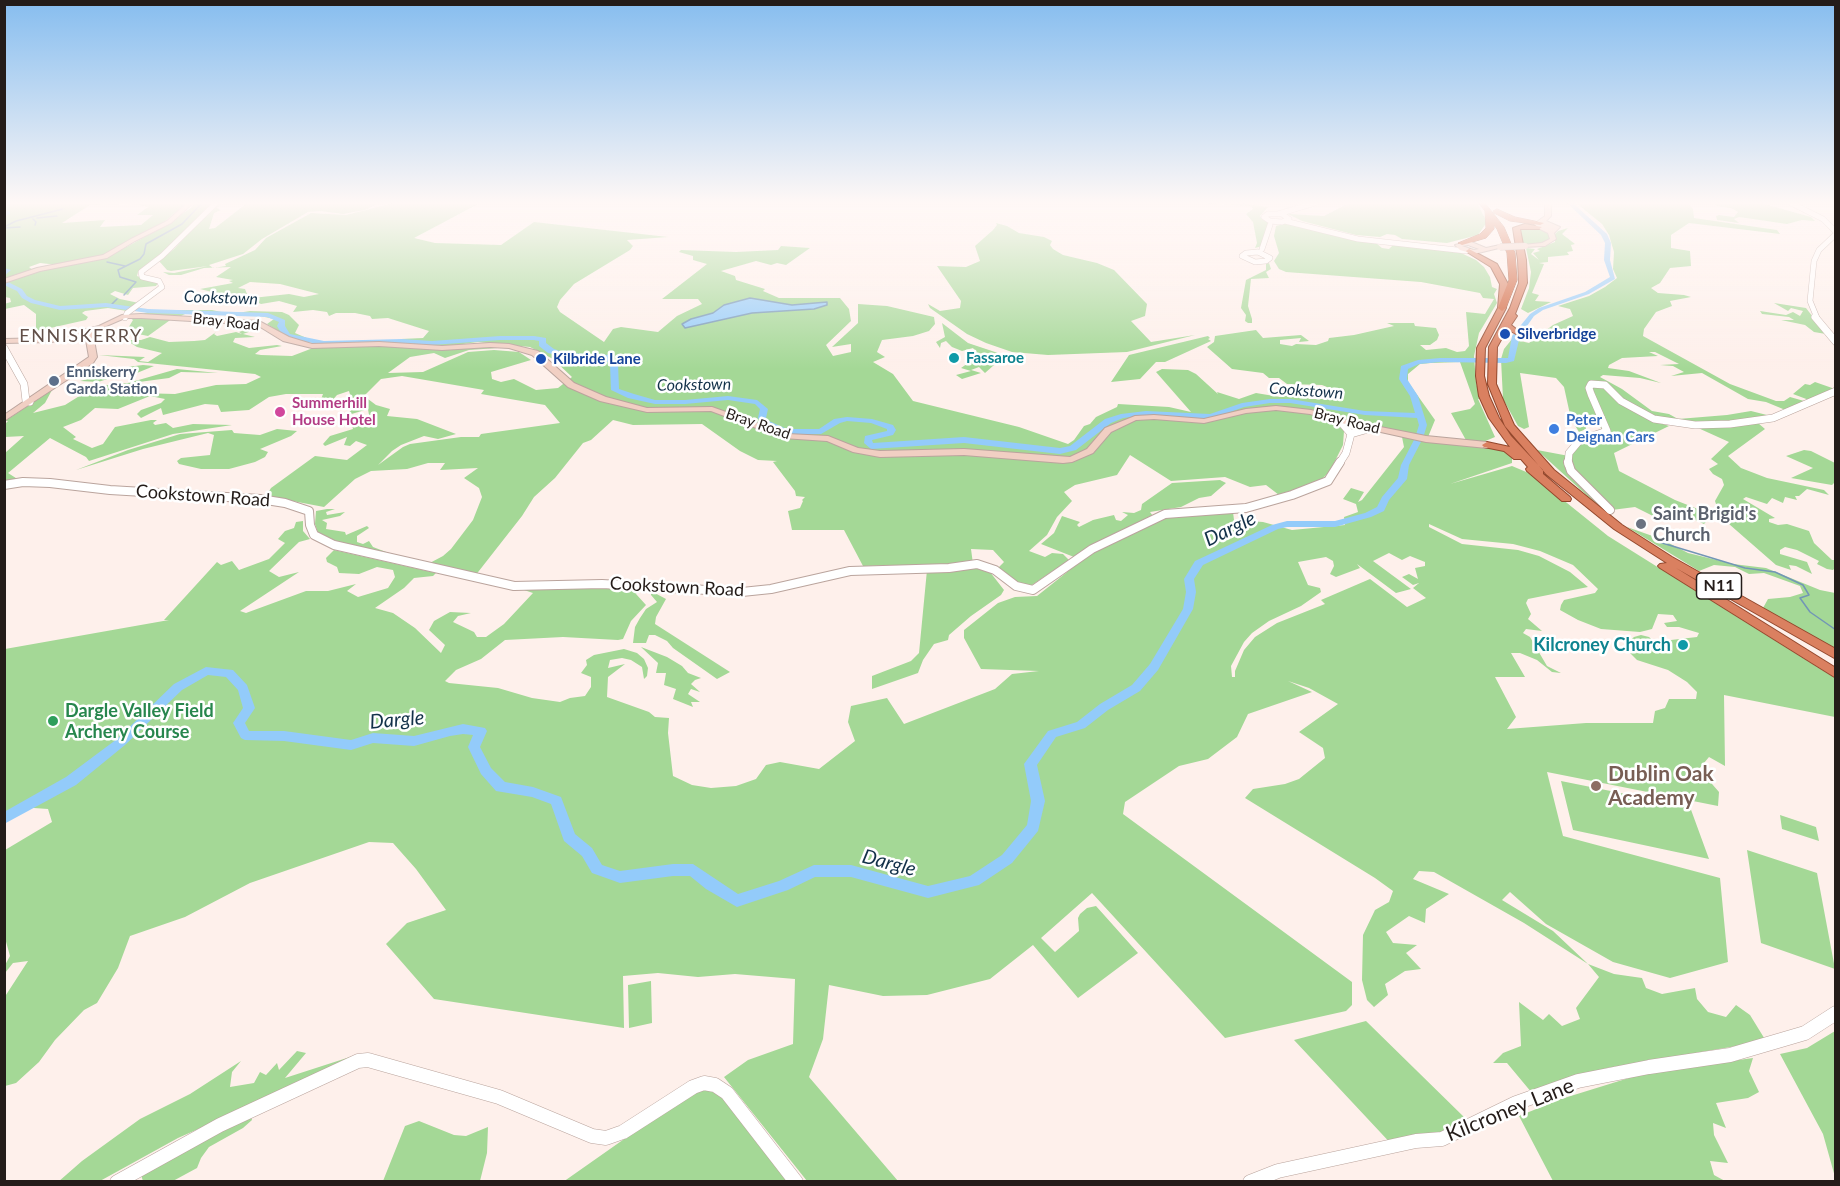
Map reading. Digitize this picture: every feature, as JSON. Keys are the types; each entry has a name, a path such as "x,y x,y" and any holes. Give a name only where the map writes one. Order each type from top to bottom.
{"highway":[{"path":"1484,258 1497,270 1504,284 1502,308"},
{"path":"1502,308 1513,280 1511,258"},
{"name":"N11","path":"1522,258 1523,283 1518,299 1499,332 1487,360 1492,384 1504,415 1532,453 1576,495 1642,543 1836,654"},
{"name":"N11","path":"1487,360 1496,351 1504,332 1516,332 1507,325 1520,303 1518,299"},
{"name":"N11","path":"1486,445 1496,444 1502,439 1484,396 1486,336 1502,308"},
{"name":"N11","path":"1494,418 1522,456 1566,499"},
{"name":"N11","path":"1486,445 1512,452 1566,499 1636,547 1836,674"},
{"name":"N11","path":"1532,453 1596,508 1605,512 1611,510 1616,522 1661,552 1836,654"},
{"name":"N11","path":"1636,547 1836,664"}],"main road":[{"path":"8,280 45,268 98,258"},
{"name":"Bray Road","path":"4,341 46,340 78,334 94,330 126,315 139,315 259,323 286,339 312,346 394,344 442,348 490,345 518,348 540,356 571,385 603,399 647,410 712,409 786,436 828,438 856,450 880,454 964,452 1063,460 1090,451 1108,430 1135,418 1154,417 1204,421 1246,411 1276,408 1311,412 1367,428 1426,439 1486,445"},
{"path":"4,419 90,361 93,357 90,340 94,330"}],"street":[{"path":"126,315 163,285 159,281 142,277 141,272 159,258"},
{"path":"1247,258 1253,261 1269,260 1268,258"},
{"path":"1815,258 1810,300 1815,316 1836,342"},
{"path":"4,348 24,384 26,401 30,402"},
{"path":"1611,510 1572,471 1567,461 1569,453 1581,440 1607,430 1591,394 1589,388 1591,384 1605,385 1621,401 1654,419 1695,426 1773,418 1836,391"},
{"path":"1340,421 1351,434 1367,428"},
{"name":"Cookstown Road","path":"4,485 23,482 50,483 143,492 260,499 302,507 309,511 314,536 334,545 514,586 602,584 742,592 771,589 850,571 949,568 977,564 995,570 1016,586 1033,590 1092,549 1165,514 1246,508 1292,495 1328,481 1346,453 1351,434"},
{"name":"Kilcroney Lane","path":"1250,1182 1278,1172 1316,1163 1416,1141 1442,1139 1516,1103 1578,1082 1649,1066 1730,1055 1805,1033 1836,1013"},
{"path":"117,1182 219,1125 358,1061 368,1060 499,1097 592,1136 606,1138 623,1132 693,1087 704,1083 714,1085 727,1093 734,1101 796,1182"}],"green space":[{"path":"5,258 92,258 58,265 40,263 29,267 33,270 5,279"},
{"path":"104,258 156,258 138,272 137,276 158,283 156,286 133,288 128,295 115,291 110,294 120,299 139,303 127,311 108,308 85,311 82,313 88,317 86,320 28,333 27,330 36,327 36,314 24,305 5,309 4,304 11,302 10,298 5,297 5,282 39,270"},
{"path":"162,258 230,258 209,265 213,268 204,268 181,275 169,275 163,272 174,273 208,266 171,271 159,261"},
{"path":"237,258 616,258 574,284 557,307 560,312 604,342 613,329 621,327 658,332 677,316 702,304 698,299 662,299 707,264 693,258 795,258 786,265 777,263 771,265 756,261 721,271 735,276 736,280 765,289 763,291 779,298 840,298 849,309 851,321 826,345 833,356 851,352 851,344 832,347 858,323 858,304 887,306 934,317 935,324 929,331 913,336 882,340 877,352 885,357 873,362 893,374 913,401 1019,427 1068,444 1074,440 1084,426 1090,424 1096,417 1117,407 1118,404 1169,407 1191,412 1156,372 1162,369 1188,370 1196,374 1218,394 1217,392 1239,399 1256,393 1280,397 1286,393 1303,394 1309,399 1332,399 1331,394 1334,390 1322,385 1287,384 1279,378 1269,378 1263,373 1232,369 1207,347 1214,342 1215,336 1256,330 1263,338 1301,335 1309,341 1299,342 1301,338 1280,340 1280,344 1316,345 1328,341 1329,338 1394,326 1387,323 1414,323 1415,326 1436,328 1439,335 1437,340 1430,345 1420,345 1426,350 1446,348 1457,352 1465,351 1469,346 1466,312 1485,314 1494,299 1483,298 1480,293 1421,282 1286,272 1279,269 1274,261 1276,258 1472,258 1484,267 1490,277 1492,287 1497,289 1494,294 1497,303 1479,333 1474,356 1480,399 1478,399 1495,437 1483,442 1467,442 1451,413 1470,409 1475,404 1460,362 1431,363 1420,364 1408,374 1408,382 1435,420 1428,437 1330,418 1344,431 1343,445 1330,471 1321,480 1279,495 1266,485 1250,487 1225,477 1171,481 1130,455 1117,475 1075,485 1064,492 1072,501 1057,517 1047,535 1029,551 1045,557 1052,553 1063,554 1069,560 1023,591 998,568 1004,562 993,550 971,549 973,564 863,566 844,530 792,530 788,511 800,508 805,497 796,496 795,491 773,462 777,461 758,460 740,451 702,424 633,425 613,420 591,440 583,443 555,478 534,497 475,576 426,565 451,549 473,520 482,497 479,488 464,478 478,468 440,470 445,463 428,463 407,469 371,471 355,479 324,507 266,496 271,488 315,456 347,460 367,445 356,441 350,446 344,445 347,437 325,446 323,444 330,436 353,429 351,422 369,415 368,409 345,416 357,405 348,405 352,401 349,391 337,395 330,403 320,402 323,394 286,394 269,397 249,410 221,412 218,405 205,404 163,415 161,408 141,418 137,414 141,410 161,403 165,399 150,396 118,409 95,408 81,420 63,427 76,437 73,439 92,448 103,444 115,427 151,420 157,420 153,423 155,425 166,423 173,428 193,424 232,425 173,434 89,461 86,457 50,438 8,473 19,480 5,484 5,453 24,436 5,437 5,424 8,421 5,421 52,390 45,403 33,413 65,405 81,395 72,394 78,388 128,383 177,369 218,373 181,372 169,378 139,382 122,389 139,393 175,394 216,385 246,384 261,377 255,374 138,362 134,359 99,355 145,357 139,361 148,362 162,353 137,347 129,342 131,340 150,337 169,342 205,340 216,332 214,334 217,336 236,332 242,334 239,332 256,326 260,328 243,334 255,337 235,338 233,342 249,348 282,346 260,350 255,354 292,356 313,348 355,345 417,348 494,346 498,348 469,350 445,358 434,353 410,357 388,373 423,372 468,352 494,350 519,352 531,360 491,372 492,379 501,382 514,379 536,390 558,388 572,377 553,359 530,347 478,342 441,347 398,342 401,339 423,338 429,331 388,318 372,319 370,316 355,313 336,313 329,316 327,312 313,310 293,312 297,306 279,301 261,304 255,301 242,302 248,304 235,303 221,297 220,294 200,289 233,283 229,281 233,280 216,277 231,267 216,268 226,266 225,264","holes":["250,282 280,284 319,294 304,297 289,294 243,299 238,293 247,294 245,289 238,288","402,376 484,390 481,394 545,405 560,423 481,434 479,437 461,437 410,444 378,465 401,445 424,436 438,439 456,434 417,419 387,416 390,409 376,405 364,396 381,379"]},
{"path":"979,258 1077,258 1097,263 1114,270 1147,304 1145,316 1131,321 1151,342 1195,335 1127,352 1048,355 1012,352 967,334 930,308 928,304 940,311 960,308 961,301 937,266 966,267 980,261"},
{"path":"1528,258 1539,260 1538,258 1548,258 1548,262 1539,263 1544,264 1532,293 1539,295 1535,301 1551,302 1528,313 1521,309 1529,288 1531,272"},
{"path":"1614,258 1690,258 1691,266 1670,268 1660,283 1651,288 1658,293 1691,297 1670,301 1672,306 1656,312 1644,329 1643,336 1730,384 1776,401 1784,401 1790,397 1804,401 1793,409 1783,409 1766,402 1748,399 1702,373 1671,376 1684,372 1673,366 1660,365 1679,364 1655,352 1649,352 1658,356 1622,358 1609,365 1608,368 1629,371 1661,383 1640,378 1603,375 1600,377 1622,389 1652,411 1669,414 1678,419 1751,411 1771,416 1758,423 1765,429 1728,456 1741,468 1767,478 1824,490 1829,495 1807,489 1799,496 1795,496 1797,500 1785,497 1783,503 1772,498 1767,504 1746,497 1743,499 1775,518 1769,519 1769,522 1778,525 1787,524 1809,531 1814,543 1832,560 1835,560 1833,570 1817,564 1819,561 1797,550 1785,547 1780,550 1780,554 1807,562 1812,574 1796,566 1789,565 1791,570 1776,565 1719,518 1710,517 1704,524 1672,509 1653,516 1635,507 1604,511 1537,450 1569,456 1581,436 1602,429 1598,425 1586,424 1586,429 1579,432 1571,419 1564,387 1556,378 1520,373 1529,427 1524,429 1518,426 1503,399 1501,359 1504,349 1512,339 1529,343 1553,325 1573,316 1570,309 1558,306 1589,296 1605,287 1617,278 1613,269","holes":["1660,423 1687,423 1729,442 1711,459 1718,464 1709,469 1722,479 1724,485 1715,501 1717,507 1708,513 1675,500 1619,471 1614,453 1669,426"]},
{"path":"1269,263 1271,269 1266,272 1269,278 1251,279 1248,306 1252,323 1248,323 1245,321 1246,315 1241,308 1246,280 1266,270 1266,264"},
{"path":"1774,303 1806,308 1826,334 1814,332 1805,325 1781,320 1794,320 1789,317 1762,314 1760,311 1786,315 1793,312 1800,316 1803,311 1791,308 1788,311"},
{"path":"155,310 212,310 231,314 250,311 282,312 289,315 299,325 295,333 309,339 303,342 291,339 267,324 274,319 260,316 190,314 189,312 181,316 142,314"},
{"path":"130,318 173,318 148,336 138,334 140,328 127,330 133,320"},
{"path":"942,323 968,343 1007,356 1019,357 994,365 985,373 979,367 971,370 981,373 962,379 956,375 971,371 961,368 977,354 973,348 962,351 952,347 946,341 941,343 940,348 936,342 945,337"},
{"path":"1208,336 1211,341 1165,362 1156,362 1140,379 1111,382 1129,355"},
{"path":"154,366 132,375 120,375 98,382 80,381 119,368"},
{"path":"1815,382 1835,389 1809,400 1793,394 1805,384 1810,385"},
{"path":"277,429 297,431 291,436 260,449 268,452 265,457 229,469 201,469 179,464 177,461 181,458 210,455 214,435 208,433 143,449 76,470 128,450 180,434 232,430 234,433 260,435"},
{"path":"1402,437 1495,448 1506,452 1512,457 1512,463 1450,484 1512,466 1531,474 1608,536 1835,678 1835,717 1724,695 1725,766 1709,757 1699,769 1719,792 1718,806 1547,772 1563,836 1720,878 1728,962 1670,978 1613,962 1546,924 1510,892 1502,900 1553,931 1588,964 1524,923 1434,872 1419,871 1413,879 1449,894 1426,909 1425,923 1409,916 1386,932 1393,943 1417,945 1406,953 1421,969 1405,971 1385,984 1388,995 1374,1007 1367,1000 1362,980 1363,935 1375,910 1389,902 1393,891 1245,798 1253,789 1285,784 1299,779 1325,758 1323,748 1299,732 1338,704 1309,688 1288,681 1312,692 1248,714 1237,737 1208,759 1179,766 1125,802 1123,814 1352,982 1352,1005 1346,1011 1225,1038 1092,893 1041,938 1055,952 1079,931 1080,914 1087,908 1096,906 1138,953 1078,998 1033,945 990,979 927,995 883,996 829,985 823,1039 809,1077 898,1181 807,1181 724,1077 748,1060 793,1044 795,979 735,974 698,977 658,973 623,976 624,1028 434,999 386,944 407,923 446,910 416,869 393,843 369,842 250,883 185,917 130,936 118,968 97,1003 84,1010 55,1040 39,1062 16,1083 5,1086 4,998 28,961 13,963 5,973 5,965 10,956 5,938 5,850 52,822 48,809 34,808 28,803 5,816 5,649 169,620 164,620 217,562 221,565 232,561 239,570 269,559 285,543 278,539 285,531 294,528 296,522 303,521 303,531 310,539 299,542 269,571 279,577 299,572 240,611 246,613 306,591 328,591 356,584 347,591 358,597 388,588 395,577 393,570 377,567 359,574 339,573 337,567 327,562 326,558 334,550 436,573 433,576 414,578 404,588 375,608 393,613 415,628 441,653 445,645 429,630 434,621 450,612 471,613 458,616 453,622 474,632 477,637 486,637 504,624 533,593 518,588 607,586 640,589 636,594 646,605 631,621 623,639 563,637 505,640 481,659 456,670 445,681 498,688 532,698 560,702 585,696 591,687 591,677 581,673 587,665 586,660 594,655 624,649 637,653 644,659 648,668 647,676 644,679 642,667 631,660 622,658 610,660 608,668 625,664 608,677 607,697 649,712 655,717 669,718 668,733 673,776 692,785 711,788 736,786 756,779 766,765 780,762 819,769 855,741 848,722 851,706 887,698 904,724 995,689 1012,674 1039,671 981,669 964,638 964,630 998,603 1015,597 1037,596 1086,557 1164,517 1233,512 1234,520 1263,522 1292,530 1345,525 1344,517 1358,512 1356,504 1343,499 1351,488 1364,492 1358,502 1362,500 1404,447","holes":["1429,524 1462,539 1513,544 1540,551 1573,565 1598,589 1595,593 1564,600 1560,610 1601,629 1640,632 1652,629 1658,614 1673,615 1677,621 1664,623 1667,627 1679,627 1699,633 1697,637 1671,640 1662,649 1649,637 1641,635 1627,643 1629,652 1637,660 1668,670 1687,682 1697,692 1696,699 1669,699 1665,708 1655,711 1653,723 1586,723 1507,729 1516,717 1495,677 1525,677 1511,653 1520,653 1537,660 1552,672 1561,673 1547,666 1530,637 1523,633 1526,629 1542,631 1528,619 1531,614 1526,603 1528,599 1588,587 1570,572 1539,556 1518,550 1462,544 1429,527","1389,553 1402,560 1410,556 1425,562 1425,566 1415,568 1418,579 1409,574 1402,577 1413,585 1419,583 1413,588 1426,598 1407,607 1370,579 1321,600 1325,604 1277,623 1255,637 1244,650 1235,671 1235,677 1232,677 1231,666 1244,642 1252,633 1269,621 1301,606 1321,592 1320,588 1308,585 1298,562 1326,557 1333,561 1334,566 1330,574 1336,577 1360,568 1357,564 1396,593 1411,589 1373,561"]},
{"path":"1804,450 1835,463 1835,482 1832,485 1791,478 1813,468 1786,456"},
{"path":"1220,480 1226,483 1211,496 1199,498 1181,507 1150,512 1153,516 1074,557 1041,544 1054,533 1062,516 1080,522 1077,525 1079,527 1093,520 1114,515 1116,520 1121,521 1128,515 1122,512 1134,513 1141,510 1142,504 1172,483"},
{"path":"335,509 326,512 327,515 345,512 340,516 322,520 327,523 326,529 345,532 346,535 367,526 369,528 357,536 357,542 363,544 369,541 373,547 394,555 339,542 318,533 315,524 316,511"},
{"path":"1627,527 1661,539 1688,553 1733,564 1766,568 1820,590 1835,593 1835,649 1763,608 1768,599 1803,593 1800,586 1764,573 1749,574 1735,567 1714,565 1699,571"},
{"path":"975,568 990,572 1004,590 1001,595 971,616 949,635 948,640 934,644 923,660 918,673 872,689 872,676 911,661 919,653 927,570"},
{"path":"651,591 666,599 656,617 655,624 730,672 717,679 673,648 667,641 655,635 649,635 646,643 633,643 635,627 640,618 646,609 657,602 651,595"},
{"path":"641,647 667,657 682,666 688,673 701,678 691,684 700,692 691,689 688,694 700,702 691,702 693,707 673,699 676,689 664,685 666,673 656,673 658,663"},
{"path":"1561,781 1690,807 1709,859 1573,830"},
{"path":"1780,815 1816,827 1819,841 1782,829"},
{"path":"1747,850 1817,873 1835,969 1761,943"},
{"path":"1588,964 1614,974 1642,978 1646,988 1662,994 1695,988 1697,999 1708,1012 1726,1017 1736,1005 1750,1015 1766,1041 1607,1068 1532,1093 1507,1063 1493,1063 1503,1053 1521,1046 1519,1002 1543,1020 1549,1014 1562,1026 1580,1019 1576,1008 1599,977"},
{"path":"651,981 652,1023 629,1028 628,985"},
{"path":"1366,1021 1465,1118 1447,1132 1395,1148 1294,1040"},
{"path":"1835,1031 1835,1177 1823,1134 1780,1054 1807,1048"},
{"path":"297,1051 306,1053 285,1078 353,1056 275,1095 178,1138 100,1181 58,1182 82,1161 140,1119 190,1094 241,1061 232,1072 230,1087 254,1083 260,1072 266,1075 277,1063 279,1070"},
{"path":"1753,1058 1749,1071 1759,1092 1748,1098 1716,1103 1726,1128 1713,1123 1714,1135 1728,1163 1710,1161 1714,1175 1725,1181 1553,1181 1519,1116 1561,1099 1645,1073"},
{"path":"694,1090 709,1090 721,1095 788,1182 563,1182"},
{"path":"251,1116 252,1120 243,1128 209,1147 197,1168 173,1181 143,1181 140,1172"},
{"path":"419,1121 454,1135 466,1136 488,1127 487,1153 480,1181 383,1181 405,1126"}],"water":[{"path":"750,298 792,305 827,302 827,305 814,309 752,313 685,328 682,324 713,313 724,305"}],"waterway":[{"path":"124,295 136,282 120,277 118,270 141,258"},
{"name":"Dargle","path":"4,819 71,781 121,742 178,687 206,671 229,673 243,688 249,708 239,723 245,735 284,736 351,745 373,738 414,741 463,729 481,731 474,747 486,771 501,787 533,792 556,801 569,837 587,852 597,869 620,877 673,870 693,870 711,885 737,901 783,886 814,871 851,871 928,892 974,881 1007,859 1033,827 1038,801 1030,764 1052,734 1081,725 1104,707 1136,688 1154,667 1188,609 1191,592 1189,579 1199,563 1275,527 1287,524 1335,524 1381,509 1385,499 1402,479 1405,465 1423,425 1414,396 1403,379 1404,368 1418,362 1440,360 1506,361 1511,359 1516,336 1532,315 1541,309 1587,293 1613,278 1607,258"},
{"path":"107,262 125,266"},
{"name":"Cookstown","path":"4,270 8,270 4,274"},
{"name":"Cookstown","path":"4,282 20,290 24,297 33,302 60,308 106,305 148,311 268,315 283,321 281,326 287,336 324,343 402,341 432,343 534,338 543,340 542,344 551,351 566,355 606,357 614,363 615,390 631,396 655,402 728,398 757,402 764,409 762,418 766,423 786,432 821,431 837,421 847,419 872,421 890,427 892,430 890,433 868,438 871,446 964,440 1060,451 1073,448 1108,421 1121,416 1146,413 1211,417 1242,405 1270,401 1290,401 1365,413 1419,416"},
{"path":"111,305 117,299"},
{"path":"1659,542 1745,568 1775,572 1803,585 1809,595 1800,598 1810,612 1836,630"}],"place":[{"name":"Silverbridge","path":"1505,334"},
{"name":"Fassaroe","path":"954,358"},
{"name":"Kilbride Lane","path":"541,359"},
{"name":"Enniskerry Garda Station","path":"54,381"},
{"name":"Summerhill House Hotel","path":"280,412"},
{"name":"Peter Deignan Cars","path":"1554,429"},
{"name":"Saint Brigid's Church","path":"1641,524"},
{"name":"Kilcroney Church","path":"1683,645"},
{"name":"Dargle Valley Field Archery Course","path":"53,721"},
{"name":"Dublin Oak Academy","path":"1596,786"}],"district":[{"name":"ENNISKERRY","path":"81,336"}]}
